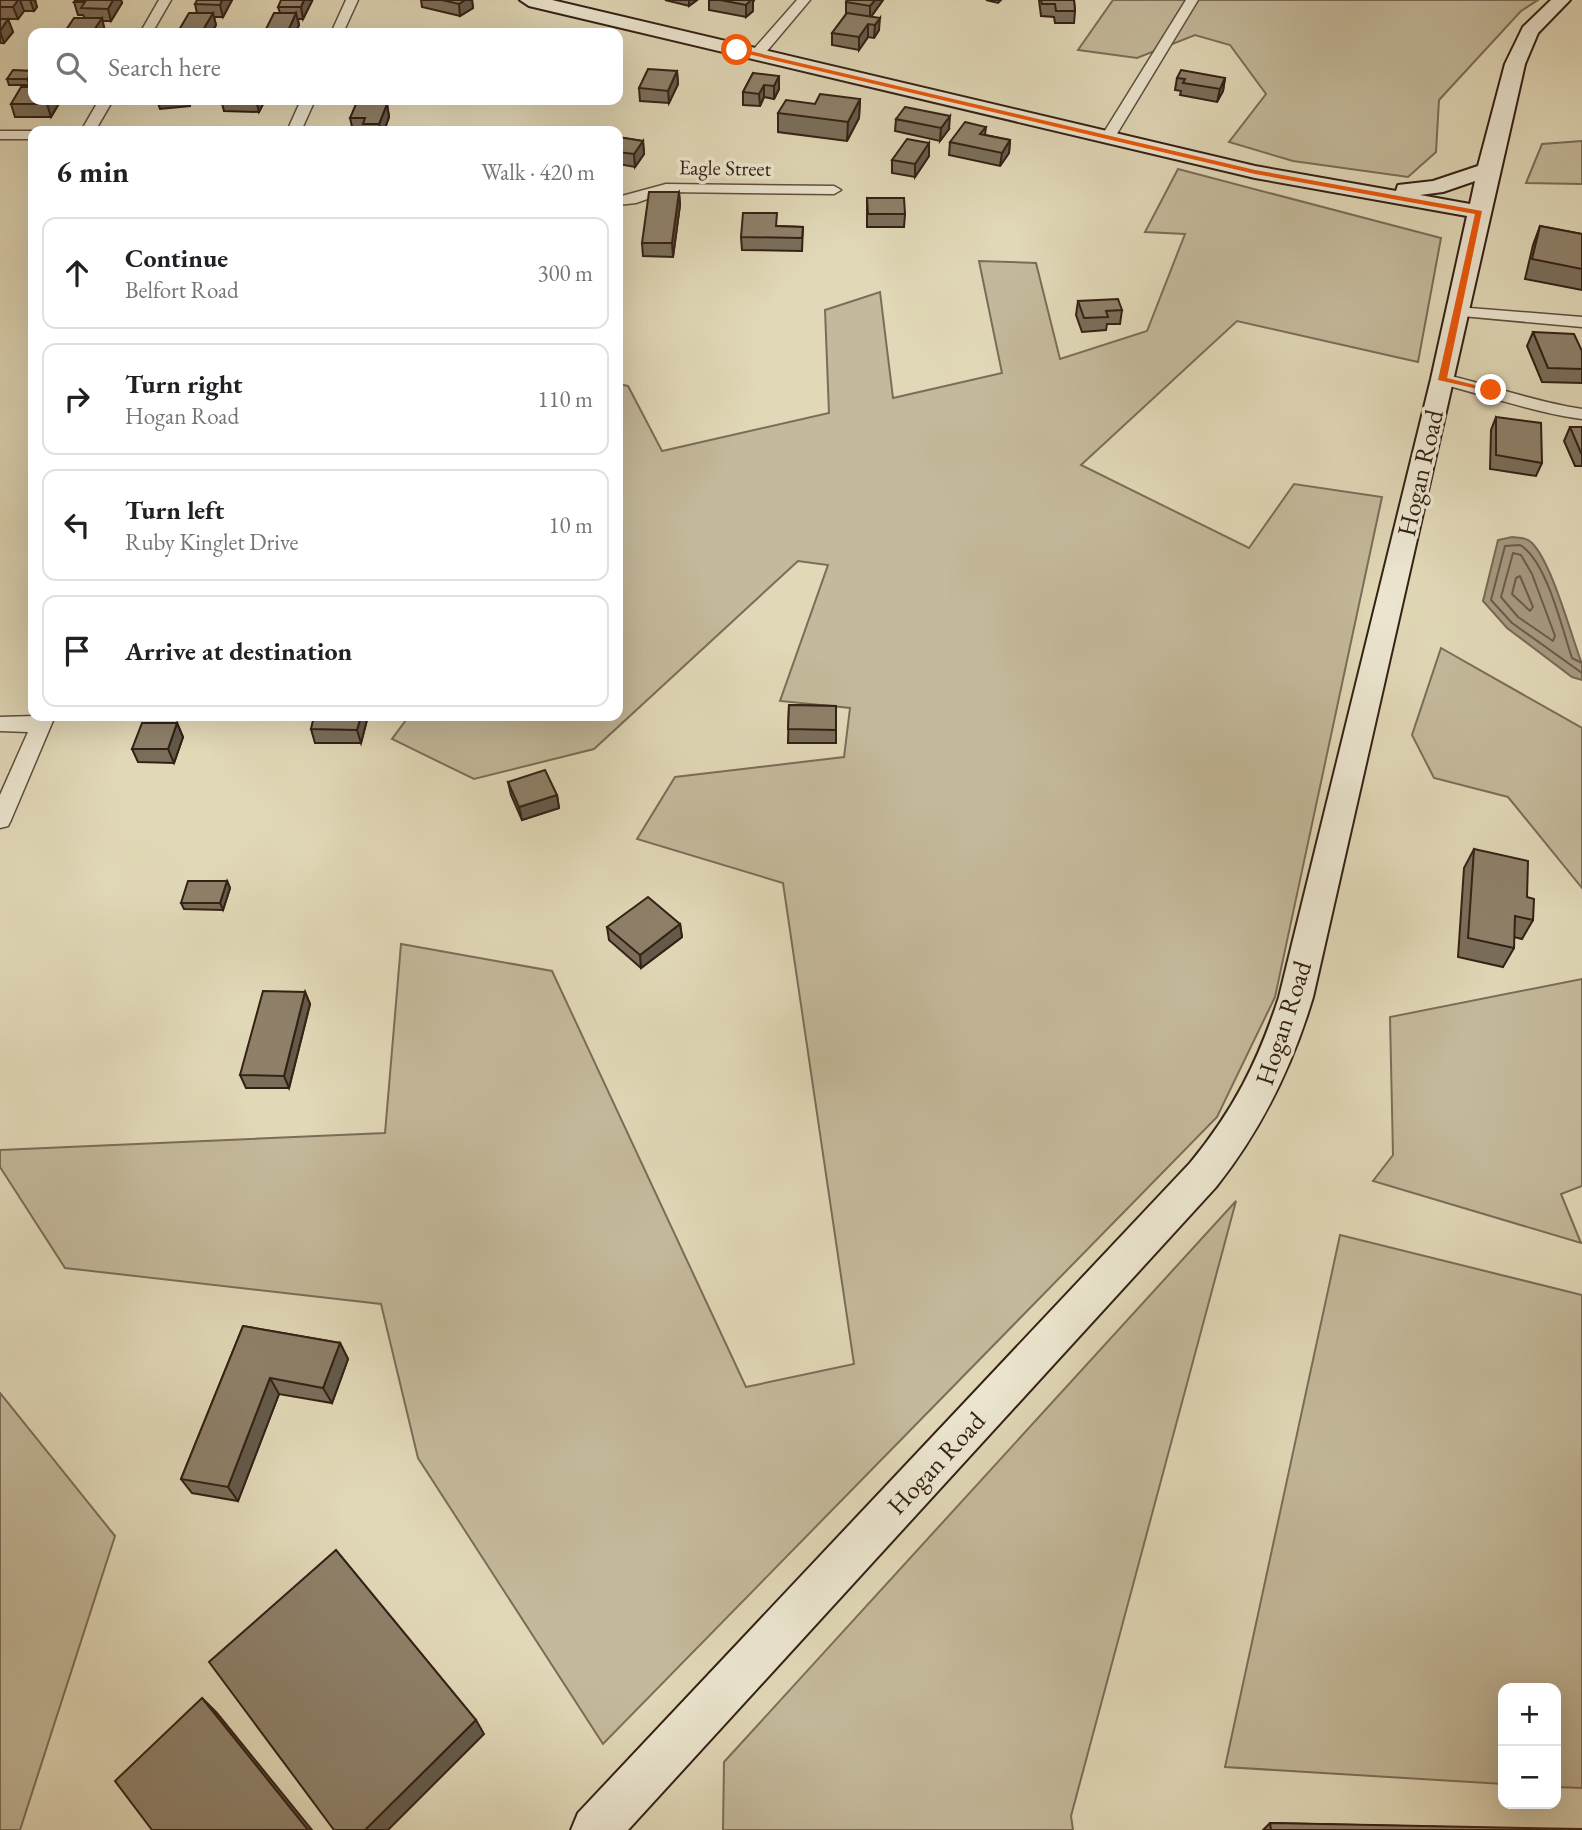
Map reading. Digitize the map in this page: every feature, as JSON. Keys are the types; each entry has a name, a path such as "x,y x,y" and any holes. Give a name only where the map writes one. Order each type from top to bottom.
{"main road":[{"path":"529,0 1255,172 1366,194 1479,212"},
{"name":"Hogan Road","path":"595,1830 1203,1175 1231,1142 1259,1098 1284,1036 1296,997 1443,380 1488,170 1515,64 1530,31 1561,0"},
{"path":"1366,194 1435,187 1488,170"}],"street":[{"path":"149,28 165,0"},
{"path":"339,28 352,0"},
{"path":"757,54 804,0"},
{"path":"1108,137 1192,0"},
{"path":"91,126 103,105"},
{"path":"296,126 306,105"},
{"path":"0,135 28,135"},
{"name":"Eagle Street","path":"623,201 666,188 834,190"},
{"path":"1457,312 1582,322"},
{"path":"1443,380 1491,390 1546,409 1582,414"},
{"path":"0,724 32,721"},
{"path":"0,820 43,721"}],"shaded area":[{"path":"1113,0 1538,0 1521,11 1439,100 1436,152 1408,177 1293,161 1229,142 1266,94 1230,45 1195,35 1137,58 1078,50"},
{"path":"1582,141 1582,184 1526,183 1542,144"},
{"path":"1178,169 1441,238 1418,362 1237,321 1081,465 1249,548 1294,484 1382,497 1275,997 1217,1117 603,1744 418,1458 381,1304 65,1268 0,1167 0,1150 385,1133 401,944 552,971 746,1387 854,1364 783,883 637,839 675,777 844,757 850,708 780,701 828,565 798,561 594,749 474,779 392,739 405,721 623,721 623,385 628,386 662,451 829,413 825,310 880,292 893,398 1002,373 979,261 1036,263 1060,359 1147,331 1185,234 1145,232"},
{"path":"1441,648 1582,728 1582,888 1508,797 1434,778 1412,735"},
{"path":"1582,979 1582,1186 1561,1194 1581,1243 1373,1181 1393,1155 1390,1017"},
{"path":"1236,1201 1071,1816 1073,1830 723,1830 724,1762"},
{"path":"1340,1235 1582,1295 1582,1788 1561,1787 1561,1683 1498,1683 1498,1784 1225,1767"},
{"path":"0,1393 115,1536 20,1830 0,1830"}],"water":[{"path":"1512,537 1530,541 1547,566 1582,664 1582,680 1572,677 1507,628 1483,601 1498,540"}],"building":[{"path":"0,0 18,0 13,7 0,7"},
{"path":"113,0 108,9 81,8 85,2 74,2"},
{"path":"197,0 222,0 220,5 195,4"},
{"path":"281,0 304,0 301,7 278,7"},
{"path":"442,0 465,0 459,4"},
{"path":"720,0 751,0 746,5"},
{"path":"875,0 870,6 846,2"},
{"path":"1041,0 1074,0 1075,11 1056,11 1055,4 1042,4"},
{"path":"189,13 213,13 204,28 180,28"},
{"path":"274,13 296,13 289,28 266,28"},
{"path":"847,13 880,18 875,25 868,24 859,37 832,33"},
{"path":"74,18 102,18 95,28 67,28"},
{"path":"0,19 8,19 0,31"},
{"path":"648,69 677,71 668,91 639,88"},
{"path":"13,70 28,71 27,79 7,79"},
{"path":"1181,70 1225,78 1220,89 1183,83 1185,79 1177,78"},
{"path":"753,73 779,76 774,86 764,85 759,94 743,92"},
{"path":"21,87 28,87 28,104 11,104"},
{"path":"820,94 860,99 848,122 778,113 786,100 815,104"},
{"path":"356,105 387,105 379,124 363,124 365,118 350,118"},
{"path":"905,107 950,116 941,128 896,119"},
{"path":"965,122 986,127 980,134 1010,140 1002,153 950,142"},
{"path":"623,138 643,141 634,154 623,153"},
{"path":"907,139 929,143 915,164 892,160"},
{"path":"649,192 679,192 672,243 642,243"},
{"path":"867,198 904,198 905,214 868,214"},
{"path":"743,213 777,213 776,226 803,227 802,238 741,237"},
{"path":"1540,226 1582,234 1582,269 1532,259"},
{"path":"1118,299 1122,310 1106,311 1108,317 1084,318 1078,301"},
{"path":"1533,332 1574,334 1582,351 1582,369 1548,368"},
{"path":"1496,417 1541,423 1542,463 1496,455"},
{"path":"1570,427 1582,427 1582,453 1581,453"},
{"path":"789,705 836,706 836,730 788,729"},
{"path":"313,721 360,721 357,730 311,729"},
{"path":"142,723 177,723 168,749 132,749"},
{"path":"545,770 557,795 519,807 508,782"},
{"path":"1474,849 1528,861 1527,897 1534,899 1533,920 1515,916 1514,948 1468,938"},
{"path":"188,881 227,881 220,903 181,903"},
{"path":"648,897 680,924 640,955 607,927"},
{"path":"263,991 305,992 284,1076 240,1075"},
{"path":"243,1326 340,1343 323,1388 270,1378 228,1487 181,1479"},
{"path":"336,1550 476,1720 365,1830 334,1830 209,1662"},
{"path":"202,1698 308,1830 152,1830 115,1781"},
{"path":"1270,1823 1582,1829 1582,1830 1271,1830"}],"route":[{"path":"737,50 1255,172 1366,194 1479,212 1443,380 1491,390"}]}
